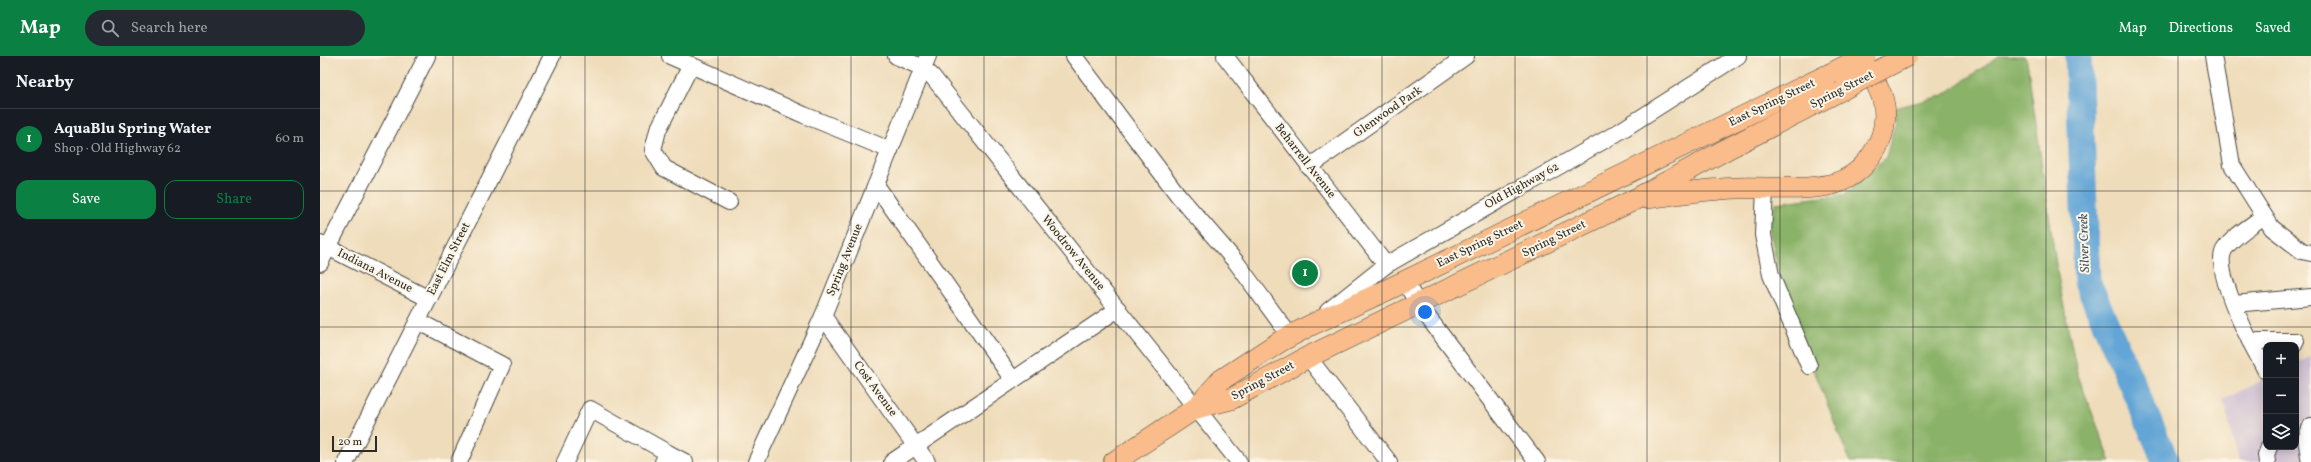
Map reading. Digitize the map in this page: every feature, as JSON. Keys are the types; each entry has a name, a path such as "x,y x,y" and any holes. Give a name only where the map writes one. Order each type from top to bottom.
{"main road":[{"path":"1634,200 1693,192 1815,186 1843,180 1856,173 1875,152 1884,125 1885,110 1878,87 1860,56"},
{"name":"East Spring Street","path":"1114,462 1196,408 1220,380 1290,336 1865,56"},
{"name":"Spring Street","path":"1196,408 1231,399 1308,357 1634,200 1724,150 1906,56"}],"street":[{"path":"320,263 324,245 427,56"},
{"name":"East Elm Street","path":"346,462 552,56"},
{"path":"670,56 804,116 890,150"},
{"name":"Woodrow Avenue","path":"896,56 926,62 932,76 1239,462"},
{"path":"1074,56 1178,195 1236,262 1290,336"},
{"name":"Beharrell Avenue","path":"1225,56 1309,167 1386,264"},
{"name":"Glenwood Park","path":"1309,167 1466,56"},
{"name":"Old Highway 62","path":"1311,325 1386,264 1617,133 1738,56"},
{"path":"2213,56 2232,165 2272,228 2302,251 2311,253"},
{"name":"Spring Avenue","path":"756,462 823,316 926,62"},
{"path":"691,65 658,130 653,150 664,168 729,202"},
{"path":"876,185 1013,380"},
{"path":"1765,188 1763,234 1771,275 1809,366"},
{"path":"2263,365 2250,341 2222,271 2223,252 2232,240 2264,216"},
{"name":"Indiana Avenue","path":"324,245 429,299"},
{"path":"1404,280 1418,304 1537,462"},
{"path":"2234,304 2311,298"},
{"path":"892,462 1118,309"},
{"name":"Cost Avenue","path":"823,316 927,462"},
{"path":"418,321 502,365 459,462"},
{"path":"2250,341 2296,342"},
{"path":"1308,357 1389,462"},
{"path":"565,462 590,409 665,458 685,462"},
{"path":"2310,462 2306,439 2311,426"},
{"path":"2267,462 2266,455 2268,450"}],"shaded area":[{"path":"2311,355 2311,462 2238,462 2223,400 2263,380 2263,450 2299,450 2299,361"}],"green space":[{"path":"1999,56 2024,56 2027,61 2057,271 2077,373 2111,462 1850,462 1782,288 1769,227 1775,203 1846,194 1886,157 1896,120 1895,108 1942,96"}],"waterway":[{"name":"Silver Creek","path":"2078,56 2087,281 2166,462"}],"place":[{"name":"AquaBlu Spring Water","path":"1305,273"}]}
